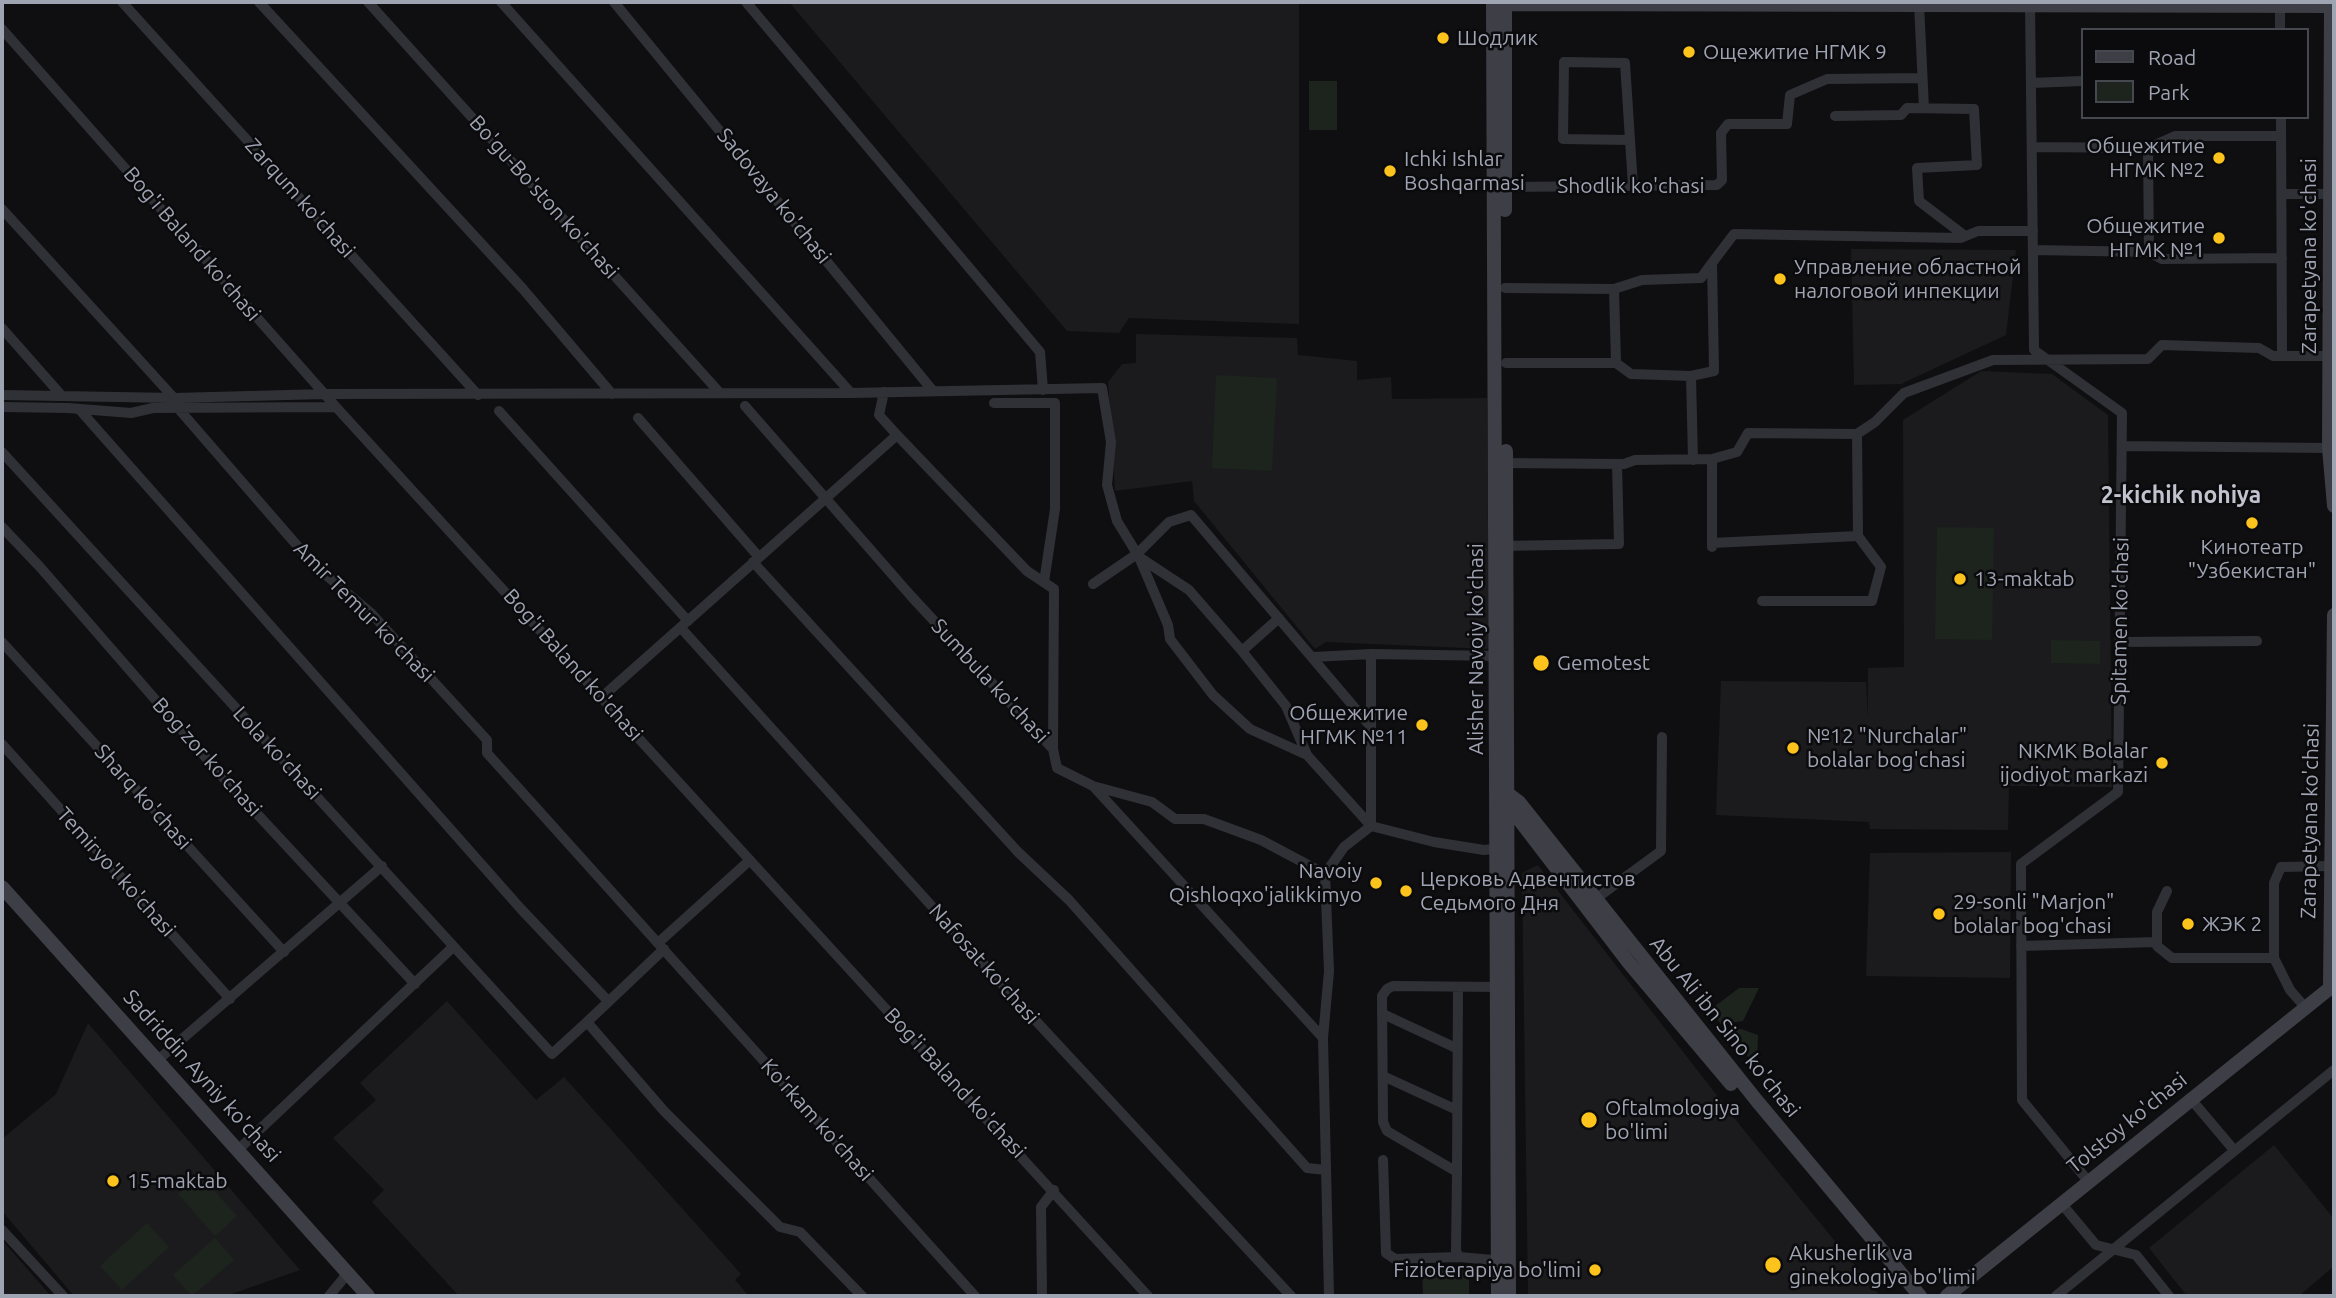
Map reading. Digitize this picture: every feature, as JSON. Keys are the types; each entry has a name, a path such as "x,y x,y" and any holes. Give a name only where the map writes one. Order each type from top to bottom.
{"street":[{"name":"Zarqum ko'chasi","path":"122,2 478,395"},
{"path":"259,2 523,289 612,394"},
{"name":"Bo'gu-Bo'ston ko'chasi","path":"368,2 720,393"},
{"path":"501,2 851,393"},
{"name":"Sadovaya ko'chasi","path":"614,2 933,391"},
{"path":"746,2 1040,352 1043,390"},
{"path":"1501,2 2332,6"},
{"name":"Alisher Navoiy ko'chasi","path":"1501,2 1506,363 1501,463"},
{"name":"Alisher Navoiy ko'chasi","path":"1501,2 1503,796"},
{"path":"2030,3 2034,350 2044,357"},
{"path":"1919,4 1924,108"},
{"path":"2280,6 2280,28"},
{"name":"Zarapetyana ko'chasi","path":"2332,6 2329,448 2334,506"},
{"name":"Bog'i Baland ko'chasi","path":"2,29 336,407 1148,1296"},
{"path":"1630,140 1563,139 1563,62 1625,63 1633,186"},
{"name":"Shodlik ko'chasi","path":"1505,187 1717,185 1722,180 1723,126 1787,124 1790,95 1827,79 1923,78"},
{"path":"2031,83 2080,81"},
{"path":"1835,116 1901,115 1908,108 1974,109 1977,165 1917,168 1919,201 1965,236"},
{"path":"2281,119 2282,356"},
{"path":"2032,147 2148,148 2175,136 2281,136"},
{"path":"2148,148 2149,252"},
{"path":"2282,194 2330,194"},
{"name":"Amir Temur ko'chasi","path":"2,209 176,402 314,565 372,613 487,740 487,753 661,946"},
{"path":"1505,288 1614,289 1642,280 1701,278 1734,234 1965,236 1978,231 2033,231"},
{"path":"2033,250 2149,252 2162,259 2282,258"},
{"path":"1506,363 1616,363 1631,374 1691,376 1714,372 1712,263"},
{"path":"1614,289 1616,363"},
{"path":"2,328 62,396"},
{"path":"1501,463 1617,464 1635,460 1712,459 1737,452 1748,433 1857,434 1875,422 1904,393 1993,360 2044,357 2148,359 2162,345 2259,348 2273,356 2329,356"},
{"name":"Spitamen ko'chasi","path":"2044,357 2122,413 2118,792 2021,864 2022,1100 2088,1181"},
{"path":"1691,376 1693,460"},
{"path":"2,407 131,413 176,402 325,394 851,393 1102,388 1111,442 1107,485 1117,521 1138,556 1168,625 1170,639 1213,695 1250,729 1307,755"},
{"path":"884,391 879,415 1027,571 1054,589 1053,749"},
{"path":"2,395 336,407"},
{"path":"994,403 1055,403 1055,509 1044,582"},
{"name":"Sumbula ko'chasi","path":"745,406 1053,749 1057,768 1093,786 1323,1038"},
{"path":"79,409 522,909 608,1001"},
{"name":"Nafosat ko'chasi","path":"499,411 1011,994 1291,1296"},
{"path":"638,418 755,559 1018,852 1069,900 1307,1168 1326,1170"},
{"path":"1762,601 1872,601 1881,567 1858,536 1857,434"},
{"path":"602,696 897,435"},
{"path":"2122,446 2329,448"},
{"name":"Lola ko'chasi","path":"2,452 552,1054 587,1022"},
{"path":"1712,459 1712,546 1858,536"},
{"path":"1502,546 1619,544 1617,464"},
{"path":"1093,584 1138,556 1169,522 1191,515 1371,727"},
{"name":"Bog'zor ko'chasi","path":"2,527 220,774 415,984"},
{"name":"Alisher Navoiy ko'chasi","path":"1498,1296 1503,1261 1502,986 1505,851 1497,656 1502,546"},
{"path":"1138,556 1189,590 1242,651 1286,706 1307,755 1371,826 1434,842 1484,850 1505,851 1537,844"},
{"name":"Zarapetyana ko'chasi","path":"2332,985 2330,866 2334,615"},
{"path":"1242,651 1279,618"},
{"path":"2119,642 2257,641"},
{"name":"Sharq ko'chasi","path":"2,642 284,952"},
{"path":"1313,657 1371,654 1497,656"},
{"path":"1371,654 1371,826"},
{"path":"1590,903 1661,851 1662,737"},
{"name":"Temiryo'l ko'chasi","path":"2,744 230,999"},
{"path":"1093,786 1152,802 1175,818 1204,819 1261,840 1325,874"},
{"name":"Abu Ali ibn Sino ko'chasi","path":"1503,796 1537,844 1590,903 1920,1296"},
{"name":"Abu Ali ibn Sino ko'chasi","path":"1503,796 1909,1296"},
{"path":"1329,1296 1323,1038 1329,971 1325,874 1344,847 1371,826"},
{"path":"750,860 587,1022 664,1111 780,1227 800,1232 862,1296"},
{"path":"159,1059 382,866"},
{"path":"2304,1006 2290,990 2274,958 2274,883 2281,867 2330,866"},
{"name":"Sadriddin Ayniy ko'chasi","path":"2,887 159,1059 368,1296"},
{"path":"2157,944 2157,912 2167,891"},
{"path":"2021,946 2157,944 2172,958 2274,958"},
{"name":"Ko'rkam ko'chasi","path":"661,946 975,1296"},
{"path":"239,1149 453,947"},
{"name":"Tolstoy ko'chasi","path":"1947,1296 2332,985"},
{"path":"1457,1172 1387,1131 1383,1122 1382,996 1393,986 1502,986"},
{"path":"1458,987 1456,1251 1459,1257"},
{"path":"1382,1014 1456,1048"},
{"path":"2056,1296 2334,1070"},
{"path":"1383,1076 1457,1110"},
{"path":"2190,1098 2234,1150"},
{"path":"1383,1160 1386,1253 1395,1259 1459,1257 1503,1261"},
{"path":"1042,1296 1041,1207 1054,1190"},
{"path":"2062,1203 2096,1245 2136,1255 2169,1296"},
{"path":"2,1230 63,1296"},
{"name":"Alisher Navoiy ko'chasi","path":"1503,1261 1509,1296"},
{"path":"329,1296 348,1273"}],"shaded area":[{"path":"789,2 1299,2 1299,324 1129,318 1119,333 1067,331"},
{"path":"1851,249 2016,250 2006,335 1901,384 1854,385"},
{"path":"1136,334 1297,338 1298,355 1357,361 1357,380 1391,377 1392,399 1487,398 1489,649 1326,642 1315,649 1194,501 1192,481 1115,491 1108,382 1122,364 1136,363"},
{"path":"1981,371 2052,374 2108,415 2112,787 2009,786 2008,830 1870,829 1869,822 1716,815 1721,681 1866,682 1868,718 1868,668 1904,667 1903,420"},
{"name":"29-sonli \"Marjon\" bolalar bog'chasi","path":"2011,852 2010,978 1866,976 1870,853"},
{"path":"1538,865 1743,1129 1880,1296 1528,1296 1522,873"},
{"path":"447,1001 536,1100 564,1077 741,1274 735,1280 749,1296 459,1296 372,1202 384,1190 333,1138 376,1100 360,1083"},
{"name":"15-maktab","path":"88,1023 300,1270 226,1296 74,1296 2,1211 2,1139 56,1094"},
{"path":"2274,1145 2334,1219 2334,1266 2299,1296 2187,1296 2149,1248"},
{"path":"2,1240 51,1296 2,1296"}],"green space":[{"path":"1309,81 1337,81 1337,130 1309,130"},
{"path":"1216,375 1277,378 1272,471 1212,468"},
{"path":"1937,527 1994,528 1992,640 1935,639"},
{"path":"2051,640 2100,641 2100,664 2051,663"},
{"path":"1739,988 1759,988 1743,1021 1721,1024 1710,1010"},
{"path":"1741,1029 1758,1035 1757,1068 1727,1031"},
{"path":"200,1175 237,1216 215,1236 178,1194"},
{"path":"147,1223 169,1247 122,1290 100,1266"},
{"path":"215,1238 234,1260 192,1296 173,1275"},
{"path":"1469,1268 1469,1296 1423,1296 1422,1269"}],"place":[{"name":"Шодлик","path":"1443,38"},
{"name":"Ощежитие НГМК 9","path":"1689,52"},
{"name":"Общежитие НГМК №2","path":"2219,158"},
{"name":"Ichki Ishlar Boshqarmasi","path":"1390,171"},
{"name":"Общежитие НГМК №1","path":"2219,238"},
{"name":"Управление областной налоговой инпекции","path":"1780,279"},
{"name":"Кинотеатр \"Узбекистан\"","path":"2252,523"},
{"name":"13-maktab","path":"1960,579"},
{"name":"Gemotest","path":"1541,663"},
{"name":"Общежитие НГМК №11","path":"1422,725"},
{"name":"№12 \"Nurchalar\" bolalar bog'chasi","path":"1793,748"},
{"name":"NKMK Bolalar ijodiyot markazi","path":"2162,763"},
{"name":"Navoiy Qishloqxo'jalikkimyo","path":"1376,883"},
{"name":"Церковь Адвентистов Седьмого Дня","path":"1406,891"},
{"name":"29-sonli \"Marjon\" bolalar bog'chasi","path":"1939,914"},
{"name":"ЖЭК 2","path":"2188,924"},
{"name":"Oftalmologiya bo'limi","path":"1589,1120"},
{"name":"15-maktab","path":"113,1181"},
{"name":"Akusherlik va ginekologiya bo'limi","path":"1773,1265"},
{"name":"Fizioterapiya bo'limi","path":"1595,1270"}],"district":[{"name":"2-kichik nohiya","path":"2181,495"}]}
